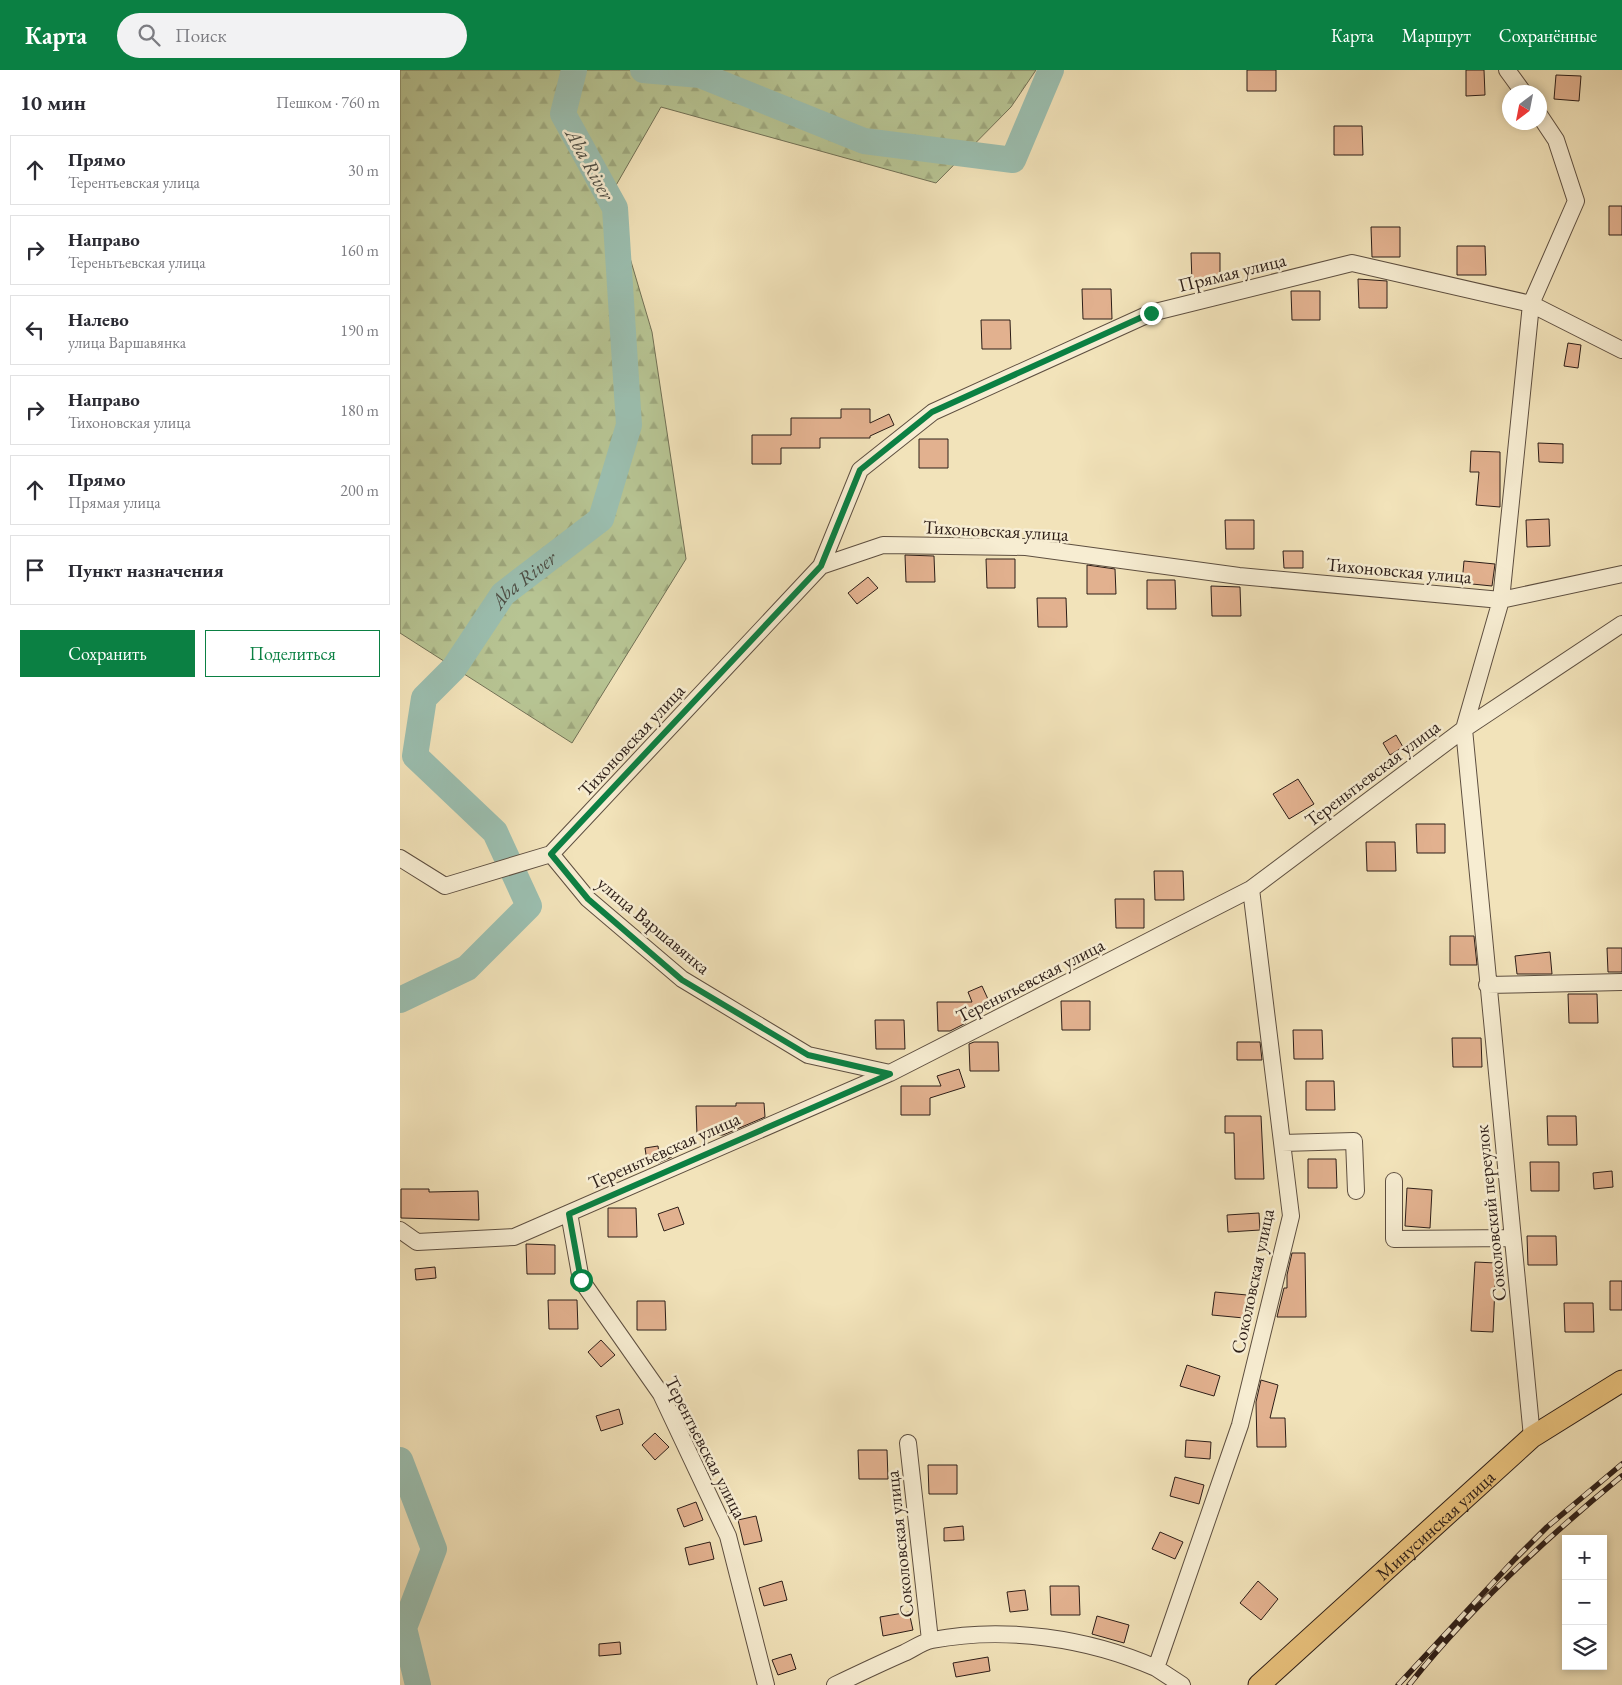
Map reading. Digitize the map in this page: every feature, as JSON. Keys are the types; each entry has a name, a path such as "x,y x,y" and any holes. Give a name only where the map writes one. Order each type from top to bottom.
{"main road":[{"name":"Минусинская улица","path":"1259,1685 1532,1437 1622,1381"}],"street":[{"path":"1507,70 1519,85"},
{"path":"1464,729 1501,600 1530,304 1576,200 1556,140 1547,126"},
{"name":"Прямая улица","path":"821,566 860,470 932,412 1151,313 1352,263 1530,304 1622,350"},
{"name":"Тихоновская улица","path":"551,854 821,566 884,544 1026,547 1239,576 1501,600 1622,574"},
{"name":"Тереньтьевская улица","path":"400,1230 417,1242 514,1237 890,1074 1251,889 1464,729 1622,624"},
{"name":"Соколовский переулок","path":"1464,729 1487,985 1532,1437"},
{"path":"400,858 445,886 551,854"},
{"name":"улица Варшавянка","path":"551,854 588,899 682,980 808,1055 890,1074"},
{"name":"Соколовская улица","path":"1156,1668 1240,1425 1291,1216 1251,889"},
{"path":"1487,985 1622,982"},
{"path":"1282,1143 1354,1141 1356,1191"},
{"path":"1394,1181 1394,1239 1512,1238"},
{"name":"Терентьевская улица","path":"569,1214 581,1280 661,1394 728,1536 766,1685"},
{"name":"Соколовская улица","path":"908,1443 930,1640"},
{"name":"Соколовская улица","path":"835,1685 930,1640 1023,1635 1098,1648 1133,1658 1156,1668 1182,1685"}],"green space":[{"path":"400,70 1036,70 1011,107 936,183 661,107 611,194 652,332 686,559 572,743 400,633"}],"building":[{"path":"1247,70 1276,70 1276,91 1247,91"},
{"path":"1466,70 1484,70 1485,95 1466,96"},
{"path":"1556,75 1581,76 1579,101 1554,99"},
{"path":"1334,126 1362,126 1363,155 1334,155"},
{"path":"1609,206 1622,206 1622,235 1609,235"},
{"path":"1371,227 1400,227 1400,257 1372,257"},
{"path":"1457,246 1485,246 1486,275 1457,275"},
{"path":"1191,253 1220,253 1220,282 1192,282"},
{"path":"1358,279 1387,281 1387,308 1359,308"},
{"path":"1082,289 1111,289 1112,319 1083,319"},
{"path":"1291,291 1320,291 1320,320 1292,320"},
{"path":"981,320 1010,320 1011,349 982,349"},
{"path":"1568,343 1581,345 1578,368 1564,366"},
{"path":"841,409 870,409 870,423 889,414 894,425 870,436 870,438 820,438 820,448 781,448 781,464 752,464 752,435 791,435 791,418 841,418"},
{"path":"919,439 948,439 948,468 919,468"},
{"path":"1538,443 1563,444 1563,463 1539,462"},
{"path":"1471,451 1500,452 1500,507 1476,505 1479,472 1470,472"},
{"path":"1549,519 1550,546 1527,547 1526,520"},
{"path":"1225,520 1254,520 1254,549 1226,549"},
{"path":"1283,551 1303,551 1303,568 1284,568"},
{"path":"905,555 934,556 935,582 906,582"},
{"path":"986,559 1015,559 1015,588 987,588"},
{"path":"1464,561 1495,564 1492,586 1462,583"},
{"path":"1087,565 1115,569 1116,594 1087,594"},
{"path":"868,577 878,588 857,604 848,593"},
{"path":"1147,580 1175,580 1176,609 1147,609"},
{"path":"1211,586 1240,587 1241,616 1212,616"},
{"path":"1037,598 1066,598 1067,627 1038,627"},
{"path":"1396,735 1403,747 1390,755 1383,743"},
{"path":"1298,779 1314,804 1289,819 1273,794"},
{"path":"1416,824 1445,824 1445,853 1417,853"},
{"path":"1366,842 1395,842 1396,871 1367,871"},
{"path":"1154,871 1183,871 1184,900 1155,900"},
{"path":"1115,899 1144,899 1144,928 1116,928"},
{"path":"1450,936 1474,936 1477,965 1450,965"},
{"path":"1607,948 1622,948 1622,972 1608,972"},
{"path":"1550,952 1552,974 1517,974 1515,956"},
{"path":"982,986 992,1008 966,1019 966,1023 950,1031 938,1031 937,1002 972,1002 968,992"},
{"path":"1568,994 1597,994 1598,1023 1569,1023"},
{"path":"1061,1001 1090,1001 1090,1030 1062,1030"},
{"path":"875,1020 904,1020 905,1049 876,1049"},
{"path":"1293,1030 1322,1030 1323,1059 1294,1059"},
{"path":"1452,1038 1481,1038 1482,1067 1453,1067"},
{"path":"974,1042 998,1042 999,1071 970,1071 969,1044"},
{"path":"1237,1042 1260,1042 1262,1060 1237,1060"},
{"path":"959,1069 965,1087 930,1098 930,1115 901,1115 901,1086 941,1086 937,1076"},
{"path":"1306,1081 1334,1081 1335,1110 1306,1110"},
{"path":"736,1103 764,1103 765,1117 723,1135 697,1135 696,1106 736,1106"},
{"path":"1225,1116 1261,1116 1264,1179 1235,1179 1234,1133 1225,1133"},
{"path":"1547,1116 1576,1116 1577,1145 1548,1145"},
{"path":"658,1146 659,1154 671,1152 672,1157 658,1163 657,1159 647,1161 645,1148"},
{"path":"1308,1159 1336,1159 1337,1188 1308,1188"},
{"path":"1530,1162 1559,1162 1559,1191 1531,1191"},
{"path":"1612,1171 1613,1187 1594,1189 1593,1173"},
{"path":"1407,1188 1432,1190 1430,1228 1405,1226"},
{"path":"401,1189 429,1189 429,1192 478,1191 479,1220 401,1218"},
{"path":"678,1207 684,1224 664,1231 658,1214"},
{"path":"608,1208 636,1208 637,1237 608,1237"},
{"path":"1259,1213 1260,1230 1228,1232 1227,1215"},
{"path":"1527,1236 1556,1236 1557,1265 1528,1265"},
{"path":"526,1244 555,1245 555,1274 527,1274"},
{"path":"1292,1253 1305,1253 1306,1317 1277,1317 1284,1288 1287,1288 1287,1275"},
{"path":"1475,1262 1496,1263 1493,1332 1471,1331"},
{"path":"435,1267 436,1278 416,1280 415,1269"},
{"path":"1610,1281 1622,1281 1622,1310 1610,1310"},
{"path":"1215,1292 1247,1295 1244,1318 1212,1315"},
{"path":"548,1300 577,1300 578,1329 549,1329"},
{"path":"637,1301 665,1301 666,1330 637,1330"},
{"path":"1564,1303 1593,1303 1594,1332 1565,1332"},
{"path":"601,1340 615,1355 601,1367 588,1352"},
{"path":"1187,1365 1220,1376 1214,1396 1180,1386"},
{"path":"1261,1380 1278,1385 1270,1418 1285,1418 1286,1447 1257,1447 1256,1402"},
{"path":"619,1409 623,1424 601,1431 596,1416"},
{"path":"655,1433 669,1447 655,1460 642,1445"},
{"path":"1186,1440 1211,1442 1210,1459 1185,1457"},
{"path":"858,1450 887,1450 888,1479 859,1479"},
{"path":"928,1465 957,1465 957,1494 929,1494"},
{"path":"1175,1477 1204,1485 1199,1504 1170,1496"},
{"path":"696,1502 703,1520 684,1527 677,1509"},
{"path":"756,1516 762,1541 744,1545 738,1520"},
{"path":"963,1526 964,1540 944,1541 944,1528"},
{"path":"1160,1532 1183,1542 1175,1559 1152,1549"},
{"path":"710,1542 714,1559 689,1565 685,1548"},
{"path":"782,1581 787,1600 764,1606 759,1588"},
{"path":"1258,1581 1278,1599 1261,1620 1240,1603"},
{"path":"1050,1586 1079,1586 1080,1615 1051,1615"},
{"path":"1025,1590 1028,1610 1010,1612 1007,1592"},
{"path":"909,1612 913,1630 883,1636 880,1617"},
{"path":"1097,1616 1129,1625 1124,1643 1092,1634"},
{"path":"620,1642 621,1654 599,1656 599,1644"},
{"path":"791,1654 796,1669 778,1675 772,1660"},
{"path":"988,1657 990,1671 956,1677 953,1663"}],"waterway":[{"name":"Aba River","path":"400,1000 467,968 529,906 495,832 415,756 424,698 454,668 503,594 601,519 629,425 615,208 563,114 574,70"},
{"name":"Aba River","path":"643,70 700,75 864,141 1013,160 1051,70"},
{"name":"Aba River","path":"400,1460 434,1549 404,1628 418,1685"}],"railway":[{"path":"1398,1685 1547,1527 1622,1464"},
{"path":"1409,1685 1483,1601 1537,1549 1622,1476"}],"route":[{"path":"581,1280 569,1214 890,1074 808,1055 682,980 588,899 551,854 821,566 860,470 932,412 1151,313"}]}
